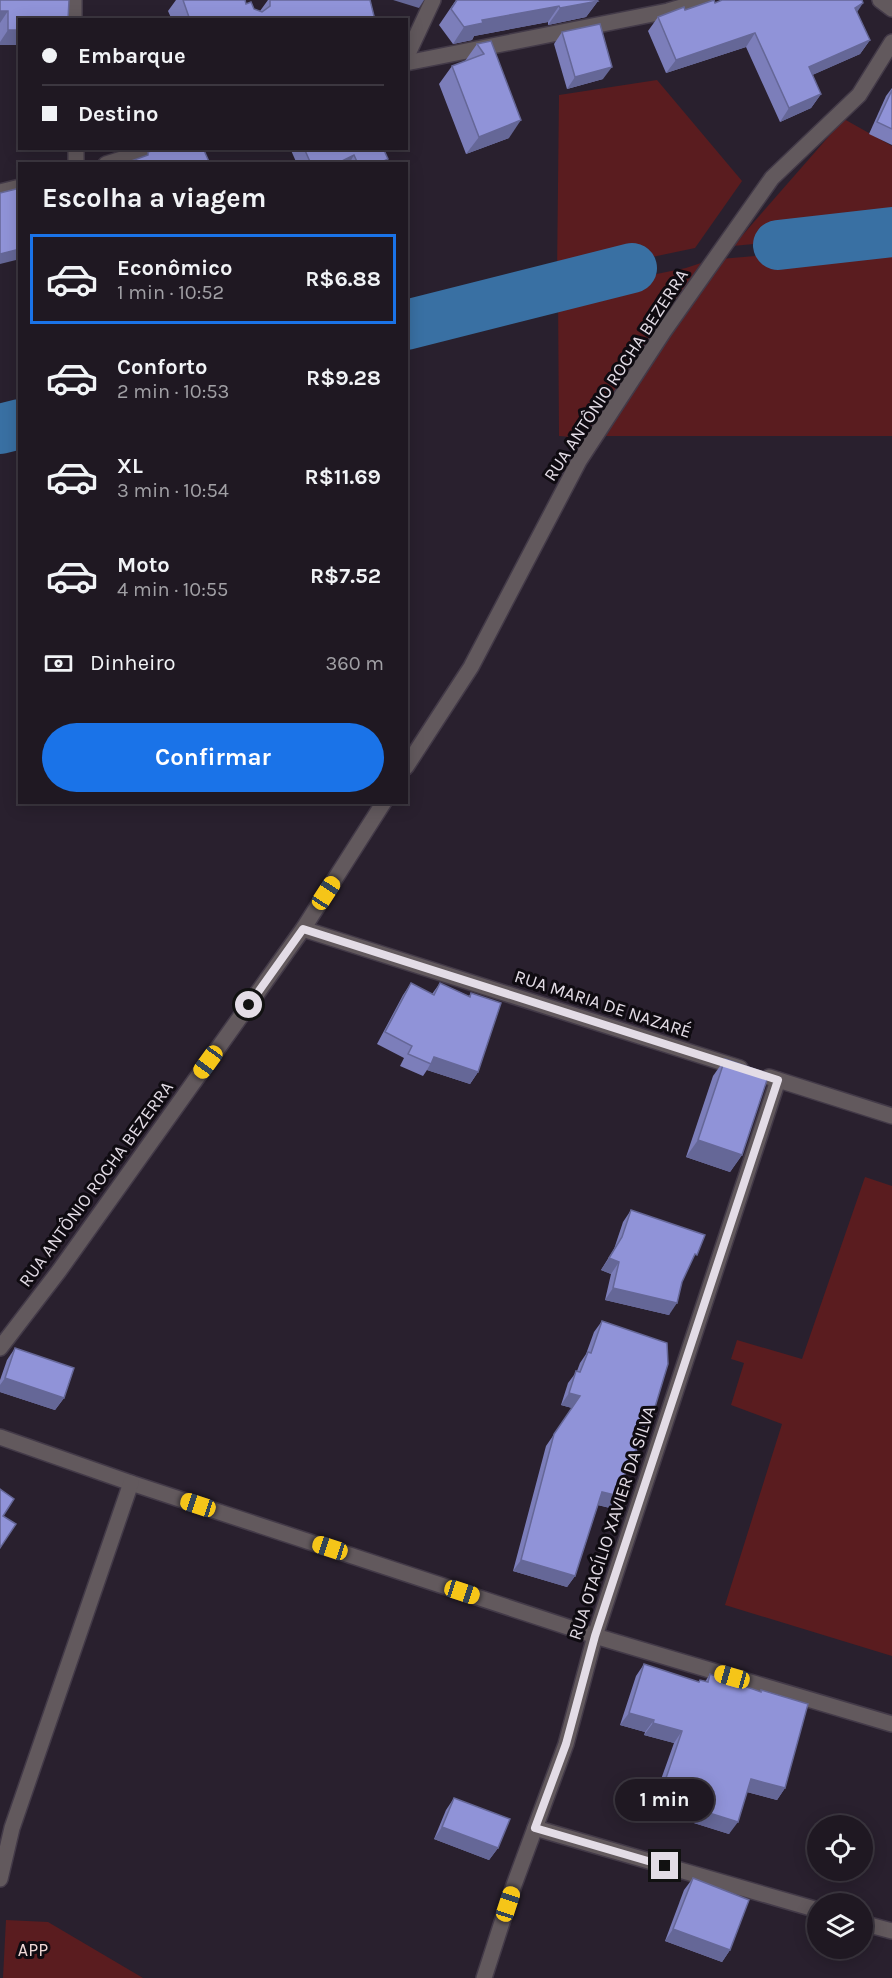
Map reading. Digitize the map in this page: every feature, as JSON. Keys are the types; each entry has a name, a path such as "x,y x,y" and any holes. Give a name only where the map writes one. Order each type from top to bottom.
{"street":[{"path":"74,0 74,18"},
{"path":"408,54 433,0"},
{"path":"408,63 705,0"},
{"path":"880,0 892,9"},
{"name":"RUA ANTÔNIO ROCHA BEZERRA","path":"408,764 471,667 579,461 664,331 772,178 819,136 859,95 892,42"},
{"path":"112,162 151,150"},
{"path":"0,192 18,188"},
{"name":"RUA ANTÔNIO ROCHA BEZERRA","path":"0,1348 59,1271 303,929 383,804"},
{"name":"RUA MARIA DE NAZARÉ","path":"303,929 892,1116"},
{"name":"RUA OTACÍLIO XAVIER DA SILVA","path":"484,1978 514,1885 566,1744 595,1636 778,1080"},
{"path":"0,1437 131,1483 595,1636 892,1724"},
{"path":"0,1879 12,1828 131,1483"},
{"path":"535,1828 807,1907"},
{"path":"873,1926 892,1931"}],"green space":[{"path":"657,80 742,181 695,248 557,277 559,95"},
{"path":"844,119 892,146 892,230 733,246"},
{"path":"892,244 892,436 603,436 720,259"},
{"path":"701,263 585,438 559,436 558,294"},
{"path":"865,1177 892,1186 892,1656 725,1605 782,1424 731,1405 744,1363 731,1359 737,1340 802,1359"},
{"name":"APP","path":"6,1920 48,1922 143,1978 3,1978"}],"building":[{"path":"0,0 69,0 68,18 18,18 18,30 8,30 8,11 0,11"},
{"path":"183,0 245,0 246,4 251,2 254,9 262,12 270,6 270,0 370,0 374,18 189,18"},
{"path":"457,0 598,1 482,20 483,23 464,27 451,9"},
{"path":"714,0 715,3 722,0 862,0 863,3 855,8 870,40 809,67 821,94 789,108 755,33 676,60 658,17 684,7 685,10"},
{"path":"600,24 612,67 575,77 562,32"},
{"path":"491,41 521,120 479,137 452,66 484,54 477,44"},
{"path":"892,90 892,129 877,122"},
{"path":"204,150 209,162 129,162 148,155 148,152"},
{"path":"305,150 384,150 388,159 382,162 357,162 354,155 340,162 310,162"},
{"path":"18,188 18,250 0,254 0,193"},
{"path":"411,983 434,995 440,983 470,997 471,993 501,1003 478,1072 434,1057 431,1064 408,1054 412,1046 385,1032"},
{"path":"725,1059 769,1074 742,1155 698,1140"},
{"path":"631,1210 705,1235 682,1282 677,1303 613,1288 619,1262 609,1258 622,1237"},
{"path":"602,1321 667,1343 668,1364 652,1417 648,1416 639,1448 637,1447 624,1476 619,1496 602,1492 575,1576 521,1560 554,1434 580,1396 569,1393 576,1371 580,1372 588,1352 591,1353"},
{"path":"15,1348 74,1368 64,1398 5,1378"},
{"path":"0,1489 14,1499 3,1516 16,1524 0,1548"},
{"path":"644,1664 699,1682 700,1680 708,1682 710,1674 761,1692 761,1690 808,1704 785,1788 751,1779 738,1822 687,1806 690,1797 663,1787 682,1731 629,1713"},
{"path":"454,1798 510,1819 498,1848 442,1827"},
{"path":"693,1878 749,1900 730,1950 673,1929"}],"waterway":[{"path":"778,245 892,232"},
{"path":"408,324 632,268"},
{"path":"0,429 18,424"}],"route":[{"path":"249,1005 303,929 778,1080 595,1636 566,1744 535,1828 665,1866"}]}
